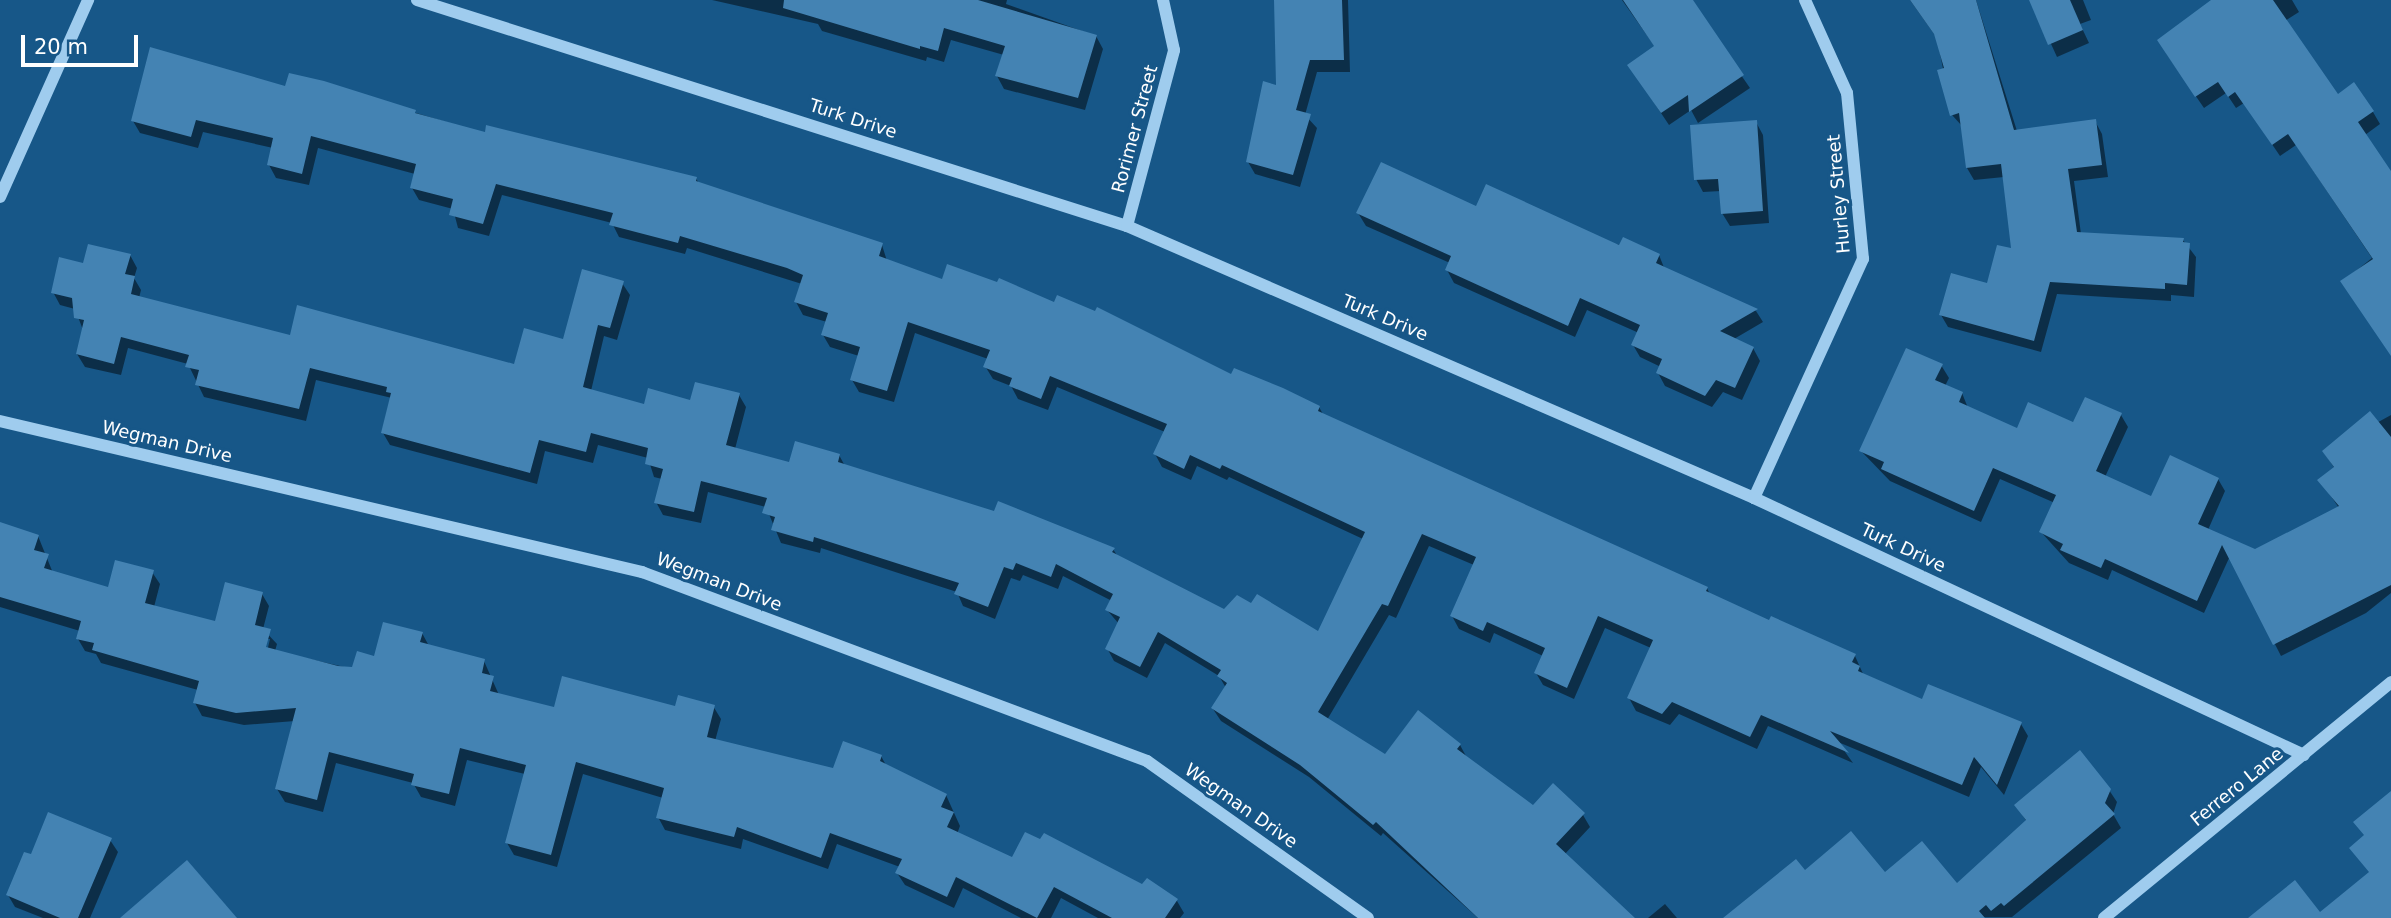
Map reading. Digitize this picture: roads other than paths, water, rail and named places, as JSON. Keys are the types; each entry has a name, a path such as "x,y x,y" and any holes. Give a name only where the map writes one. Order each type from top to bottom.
{"street":[{"path":"0,197 88,0"},
{"name":"Turk Drive","path":"417,0 453,4 1127,226 1754,498 2304,755"},
{"name":"Rorimer Street","path":"1127,226 1174,50 1163,0"},
{"name":"Hurley Street","path":"1754,498 1863,259 1847,93 1805,0"},
{"name":"Wegman Drive","path":"0,421 642,572 1147,761 1368,918"},
{"name":"Ferrero Lane","path":"2104,918 2391,682"}]}
